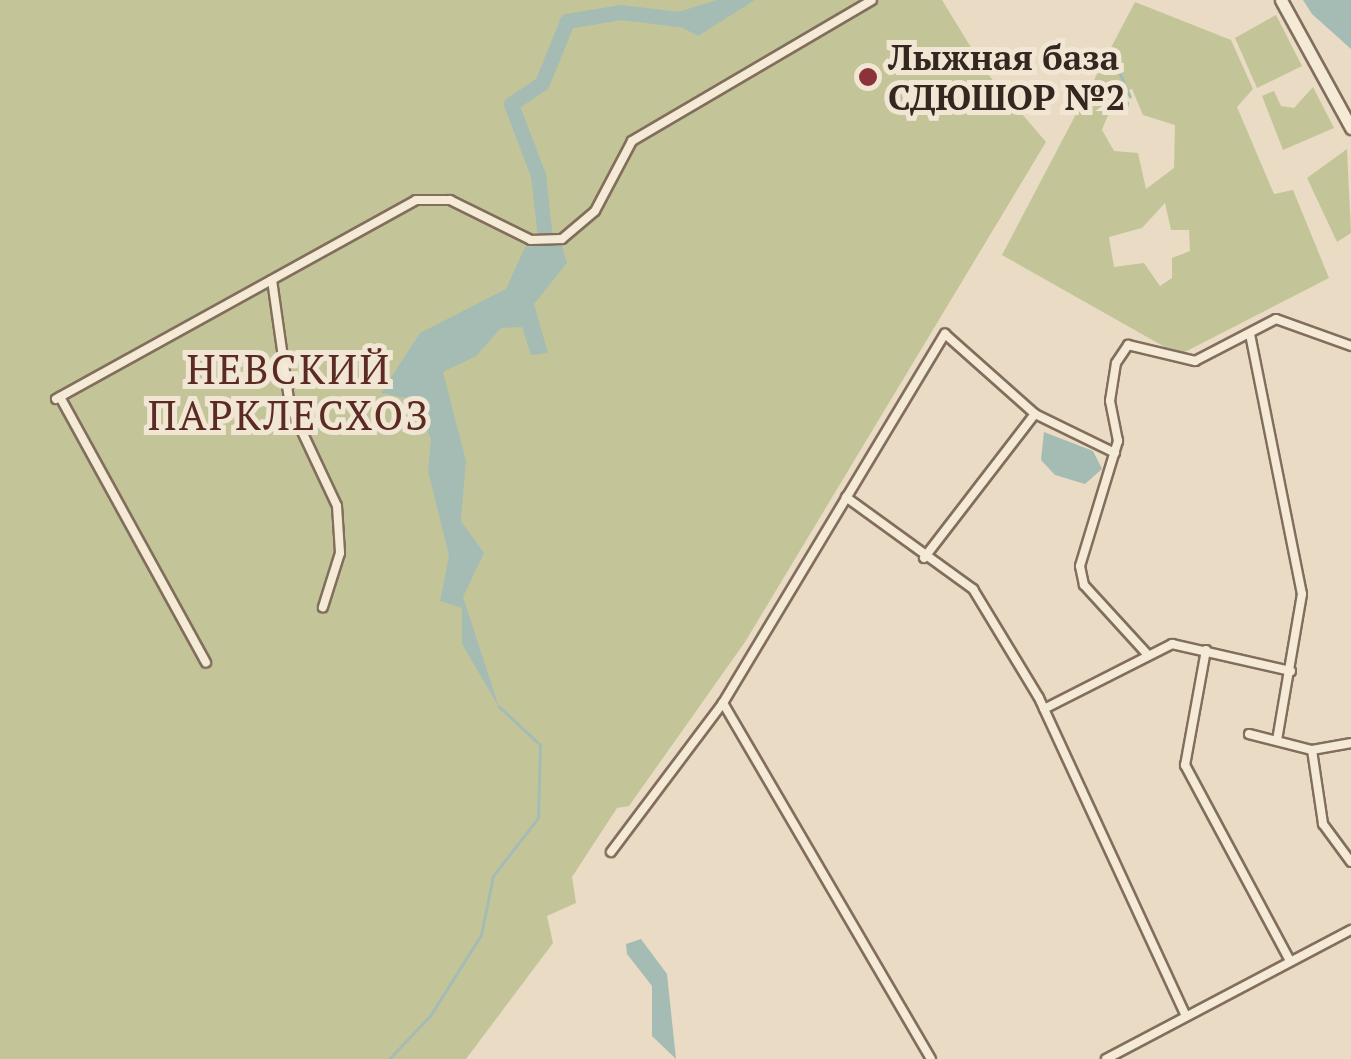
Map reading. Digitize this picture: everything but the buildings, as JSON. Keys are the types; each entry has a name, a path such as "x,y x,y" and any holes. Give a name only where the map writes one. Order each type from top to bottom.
{"main road":[{"path":"1281,0 1351,128"}],"street":[{"path":"206,663 58,398 433,197 516,236 562,239 595,212 632,141 872,0"},
{"path":"272,280 290,406 337,506 340,553 322,608"},
{"path":"1148,655 1084,585 1080,566 1115,453 1110,401 1128,345 1179,363 1276,319 1351,346"},
{"path":"612,852 723,703 945,334 1035,414 1115,453"},
{"path":"1250,334 1302,594 1277,741"},
{"path":"924,558 1035,414"},
{"path":"846,497 924,558 973,589 1044,709 1186,1016"},
{"path":"1044,709 1172,644 1291,671"},
{"path":"1206,650 1186,766 1290,962"},
{"path":"723,703 931,1059"},
{"path":"1248,734 1312,750 1351,743"},
{"path":"1312,750 1323,824 1351,862"},
{"path":"1106,1059 1351,930"}],"green space":[{"path":"0,0 942,0 986,72 1046,142 745,642 629,806 617,808 572,877 576,903 547,916 553,943 466,1059 0,1059"},
{"path":"1135,2 1231,40 1253,89 1237,107 1274,194 1293,190 1329,278 1179,355 1002,255","holes":["1132,89 1143,115 1175,125 1174,168 1146,189 1138,153 1114,151 1102,130 1116,95","1165,203 1171,230 1189,230 1190,251 1172,258 1172,278 1160,286 1144,263 1114,267 1109,237 1142,228"]},
{"path":"1276,15 1302,66 1257,88 1235,38"},
{"path":"1313,87 1334,128 1283,150 1262,96 1274,91 1281,106 1294,108"},
{"path":"1347,149 1351,233 1337,242 1307,178"}],"water":[{"path":"717,0 755,0 698,36 662,17"},
{"path":"1303,0 1351,0 1351,49 1312,14"},
{"path":"561,243 567,263 534,304 548,353 531,355 522,327 501,328 476,356 443,372 466,461 461,521 484,553 463,597 499,707 462,644 462,608 440,601 449,556 428,471 431,439 411,399 381,393 420,333 506,289 525,247"},
{"path":"1044,432 1093,451 1102,469 1085,484 1055,475 1041,460"},
{"path":"641,939 667,974 676,1059 652,1036 652,986 627,954 626,944"}],"waterway":[{"path":"545,238 538,175 511,104 542,83 567,21 621,12 679,19"},
{"path":"1113,57 1130,96"},
{"path":"1125,111 1127,103"},
{"path":"389,1059 430,1016 481,935 493,876 538,818 540,745 499,707"}],"place":[{"name":"Лыжная база СДЮШОР №2","path":"868,77"}],"district":[{"name":"НЕВСКИЙ ПАРКЛЕСХОЗ","path":"289,392"}]}
